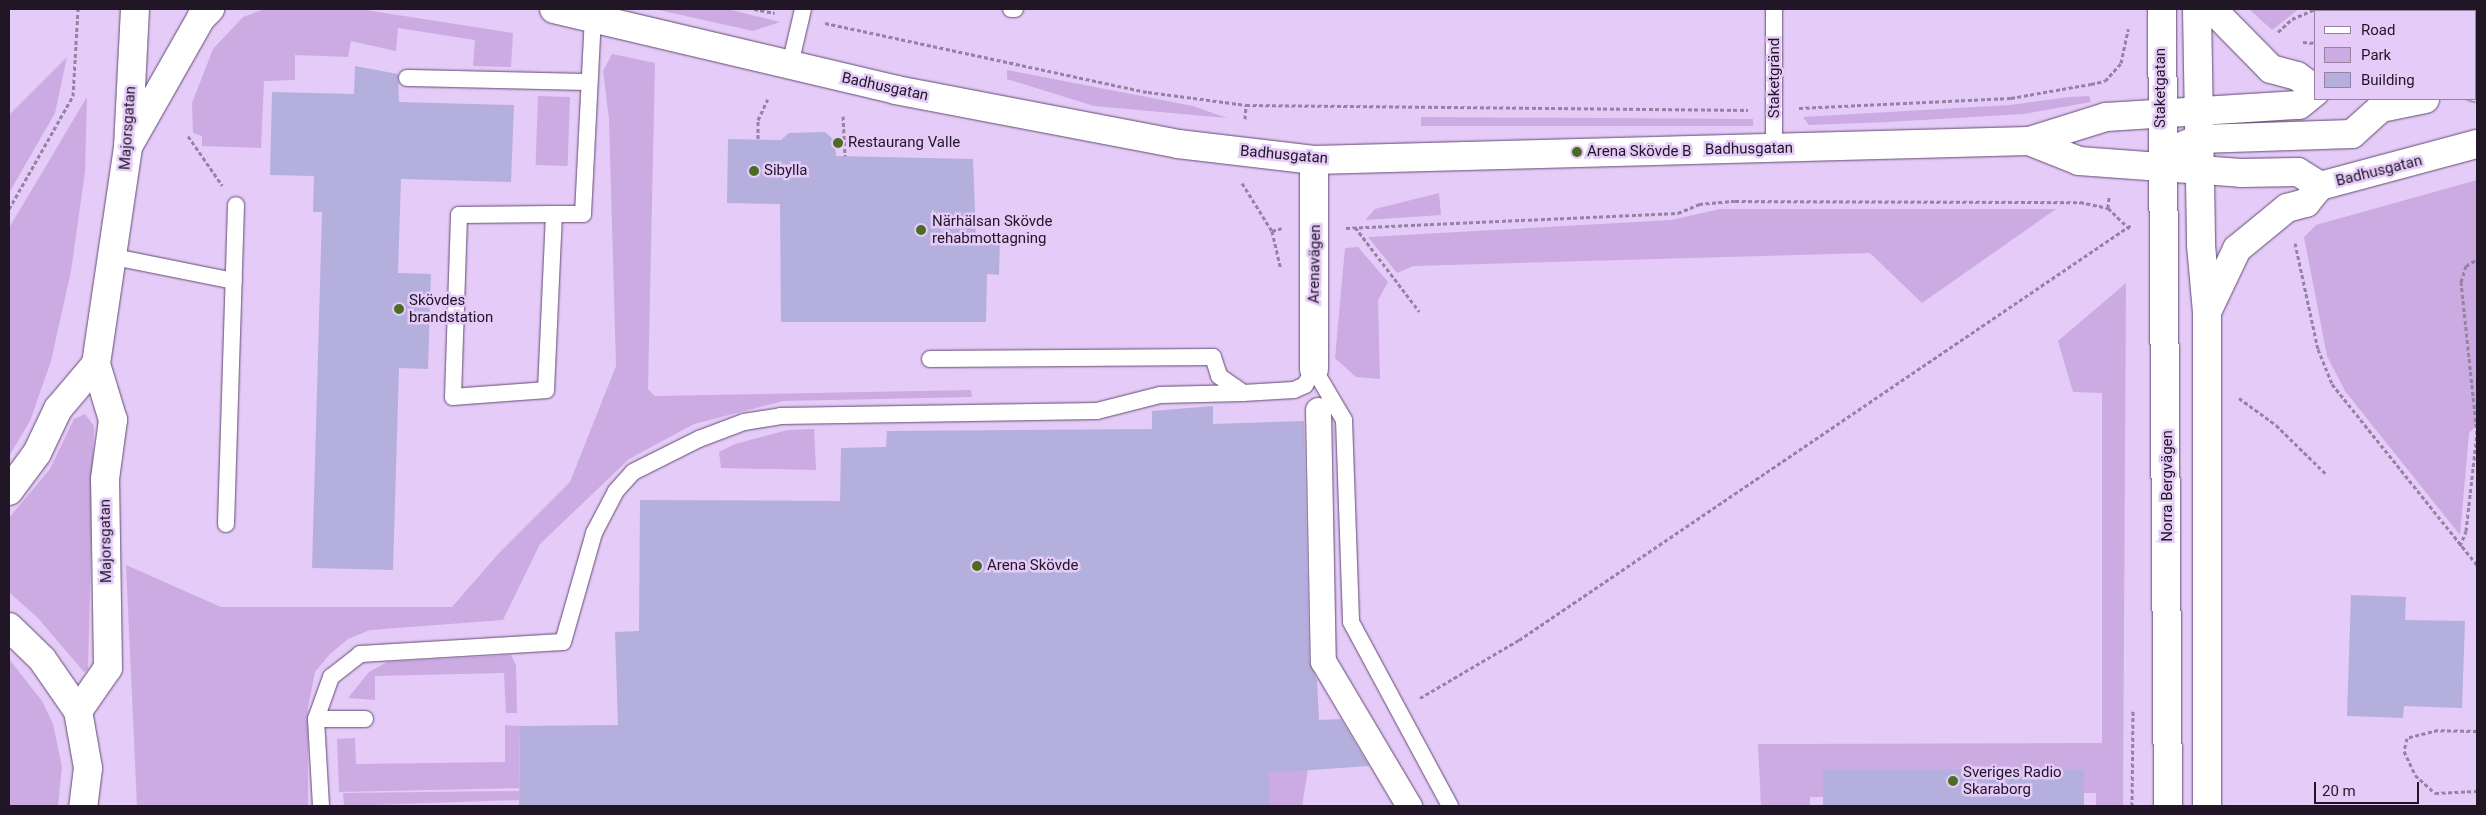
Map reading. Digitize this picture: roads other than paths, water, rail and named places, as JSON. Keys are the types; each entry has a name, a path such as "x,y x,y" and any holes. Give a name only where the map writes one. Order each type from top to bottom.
{"street":[{"name":"Majorsgatan","path":"78,711 108,668 104,479 113,420 96,364 114,257 128,146 135,9"},
{"path":"128,146 201,18 210,9"},
{"name":"Badhusgatan","path":"554,9 896,90 1178,144 1314,160 2029,141 2106,117 2299,105 2314,93"},
{"name":"Staketgatan","path":"2162,9 2160,113 2163,166"},
{"path":"2197,9 2200,170 2207,312 2207,806"},
{"path":"2212,9 2271,69 2297,76 2314,87"},
{"path":"2163,166 2180,146 2200,139 2352,134 2375,103 2412,100"},
{"name":"Badhusgatan","path":"2029,141 2079,161 2200,170 2298,172 2320,186 2477,144"},
{"name":"Arenavägen","path":"1314,160 1314,369"},
{"name":"Norra Bergvägen","path":"2163,166 2168,806"},
{"path":"2207,312 2237,249 2279,213 2306,203 2320,186"},
{"path":"9,491 37,453 58,409 96,364"},
{"path":"1318,410 1323,661 1363,734 1410,806"},
{"path":"9,627 42,659 78,711 88,768 104,806"},
{"path":"83,806 88,768"}],"lane":[{"name":"Staketgränd","path":"1774,9 1774,148"},
{"path":"790,65 802,14"},
{"path":"554,214 546,390 453,397 459,215 554,214 584,214 593,18"},
{"path":"406,78 589,82"},
{"path":"226,524 236,205"},
{"path":"114,257 234,281"},
{"path":"930,359 1213,357 1219,376 1243,393"},
{"path":"321,806 316,719 331,677 360,654 563,642 594,533 616,491 633,472 717,431 780,416 1097,411 1160,395 1294,390 1305,384 1314,369 1344,420 1351,622 1450,806"},
{"path":"316,719 365,719"}],"place":[{"name":"Restaurang Valle","path":"838,143"},
{"name":"Arena Skövde B","path":"1577,152"},
{"name":"Sibylla","path":"754,171"},
{"name":"Närhälsan Skövde rehabmottagning","path":"921,230"},
{"name":"Skövdes brandstation","path":"399,309"},
{"name":"Arena Skövde","path":"977,566"},
{"name":"Sveriges Radio Skaraborg","path":"1953,781"}]}
